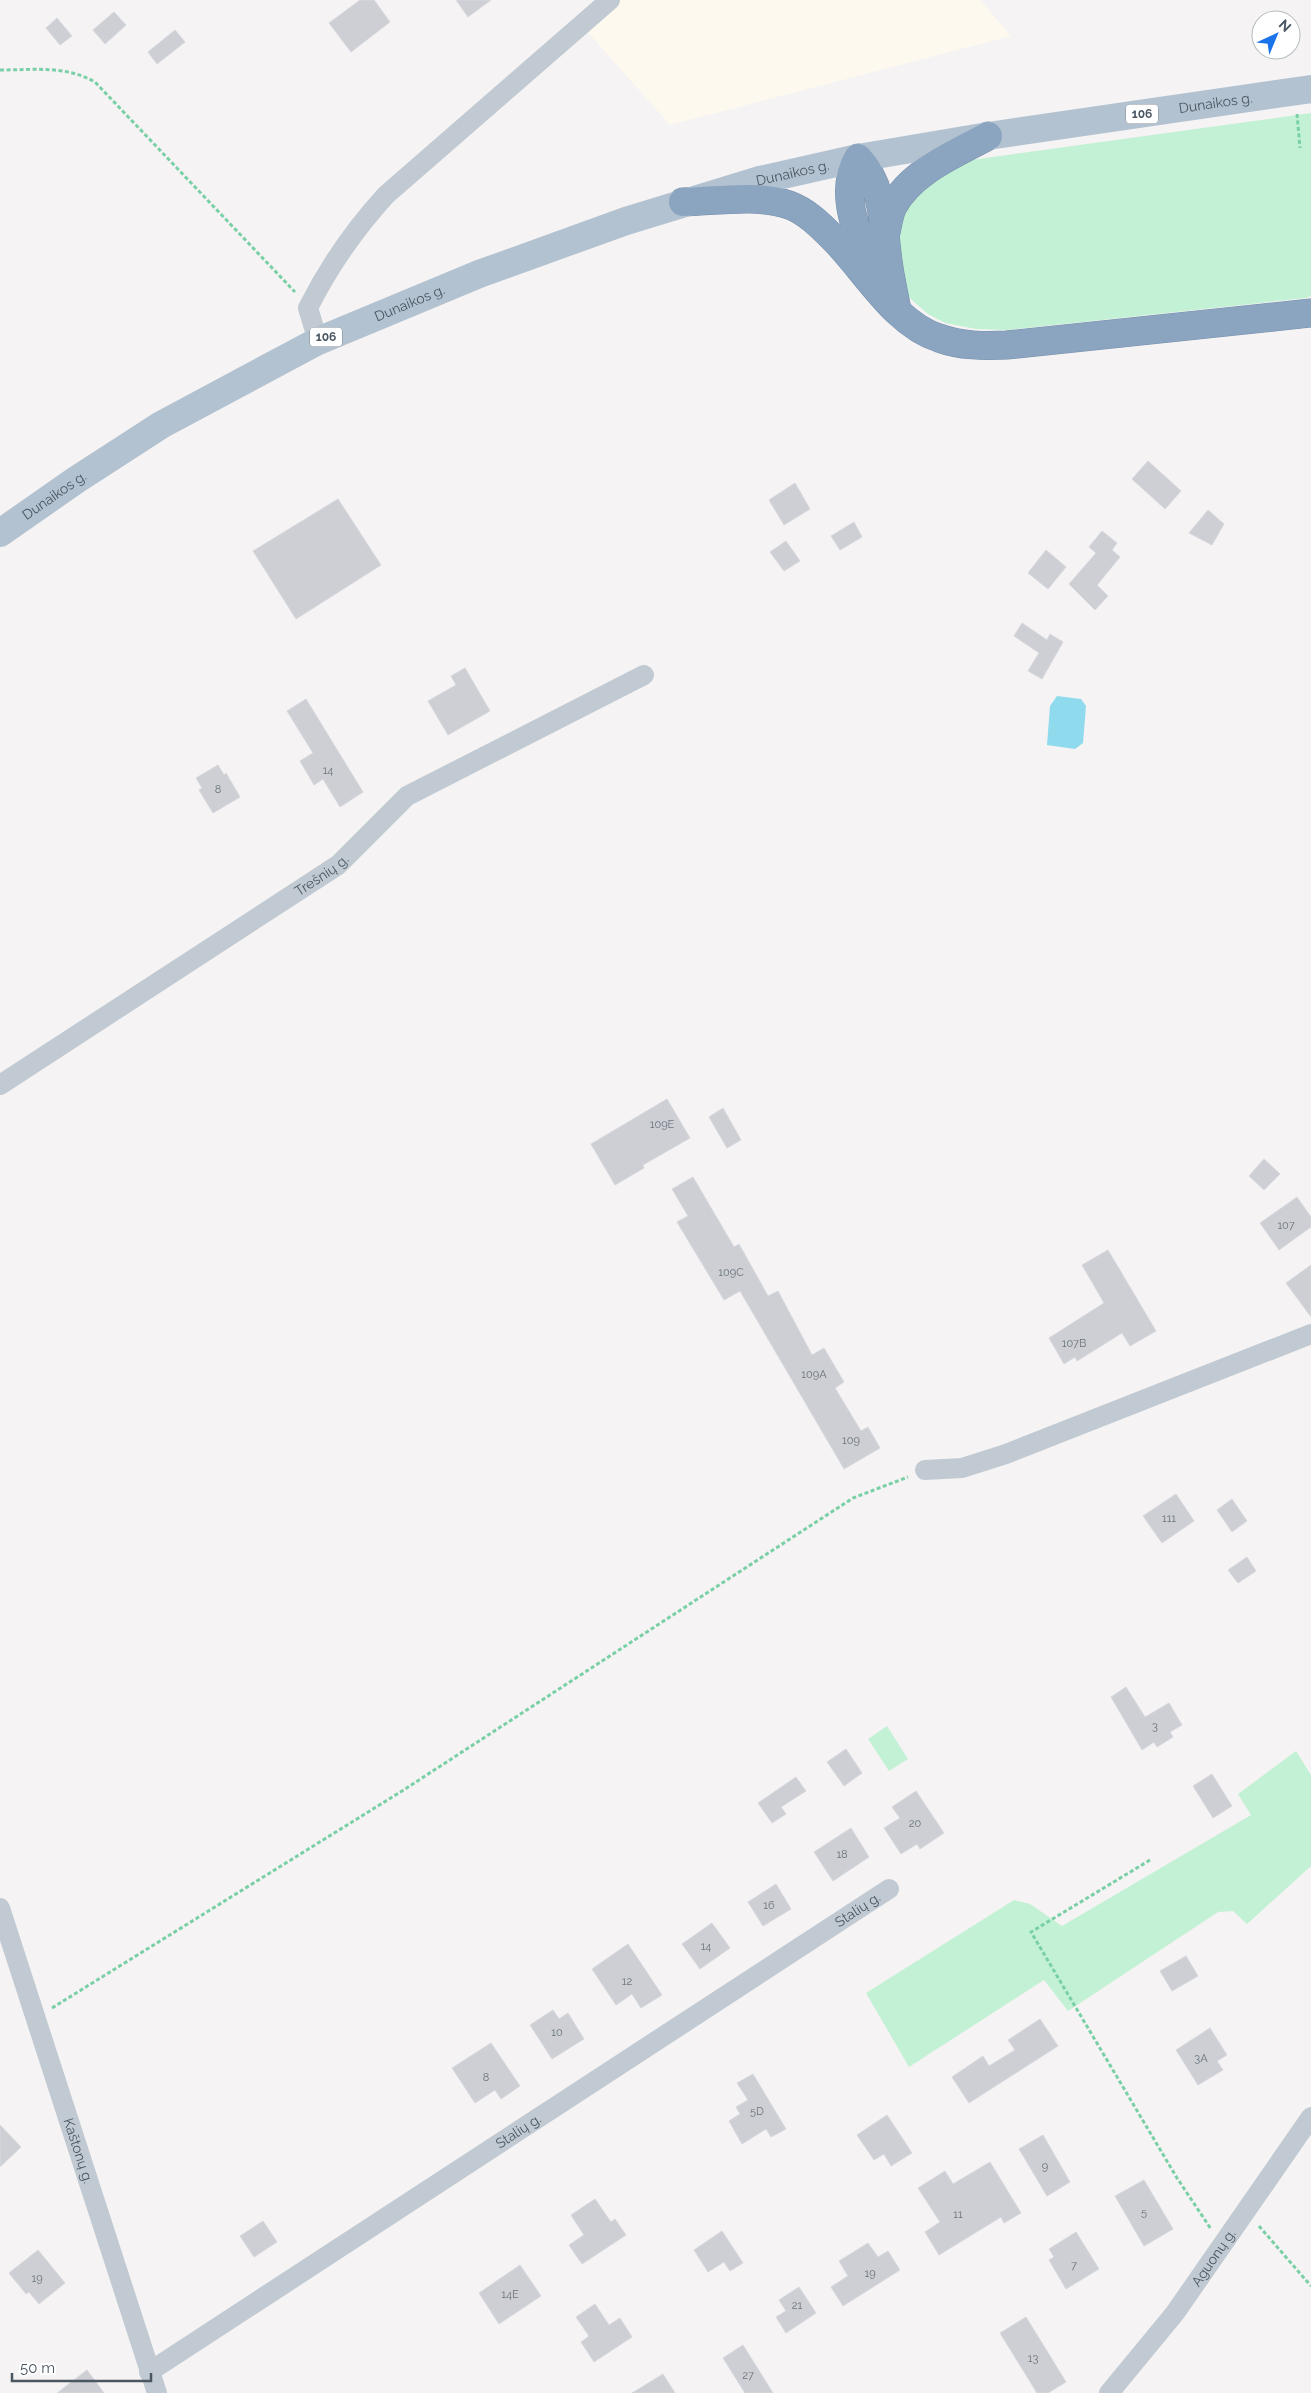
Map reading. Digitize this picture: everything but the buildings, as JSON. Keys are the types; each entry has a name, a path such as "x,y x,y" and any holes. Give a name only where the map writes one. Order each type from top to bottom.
{"highway":[{"path":"885,234 893,207 905,189 940,162 988,136"},
{"path":"876,288 850,199 850,175 858,158 866,167 875,184 898,310"},
{"path":"683,202 767,200 791,206 814,220 842,247 876,288 908,320 937,338 980,346 1007,345 1311,313"}],"main road":[{"name":"Dunaikos g.","path":"988,136 1303,90"},
{"name":"106","path":"858,158 988,136"},
{"name":"Dunaikos g.","path":"0,534 76,480 161,425 318,341 479,274 683,202 760,180 858,158"}],"street":[{"path":"318,341 308,308 325,274 364,219 386,194 610,0"},
{"name":"Trešnių g.","path":"0,1085 338,865 407,796 644,675"},
{"path":"925,1470 962,1468 1006,1454 1311,1334"},
{"name":"Stalių g.","path":"149,2372 889,1889"},
{"name":"Kaštonų g.","path":"0,1908 157,2393"},
{"name":"Aguonų g.","path":"1109,2393 1175,2313 1311,2117"}],"path":[{"path":"0,70 68,70 95,82 271,266 308,308"},
{"path":"1300,148 1303,90"},
{"path":"36,2018 402,1791 853,1498 925,1470"},
{"path":"1150,1860 1031,1932 1177,2178 1221,2245"},
{"path":"1246,2210 1267,2237 1311,2286"}],"shaded area":[{"path":"601,0 980,0 1011,36 670,125 577,20"}],"green space":[{"path":"1311,113 1311,296 1007,330 976,329 945,323 928,314 902,289 898,278 898,215 923,182 971,160"},
{"path":"887,1726 908,1759 889,1771 868,1739"},
{"path":"1296,1751 1311,1775 1311,1866 1247,1924 1233,1911 1218,1912 1068,2011 1044,1980 909,2067 866,1993 1014,1900 1030,1904 1062,1926 1251,1815 1238,1794"}],"water":[{"path":"1057,696 1081,699 1086,706 1083,743 1075,749 1047,745 1050,706"}]}
